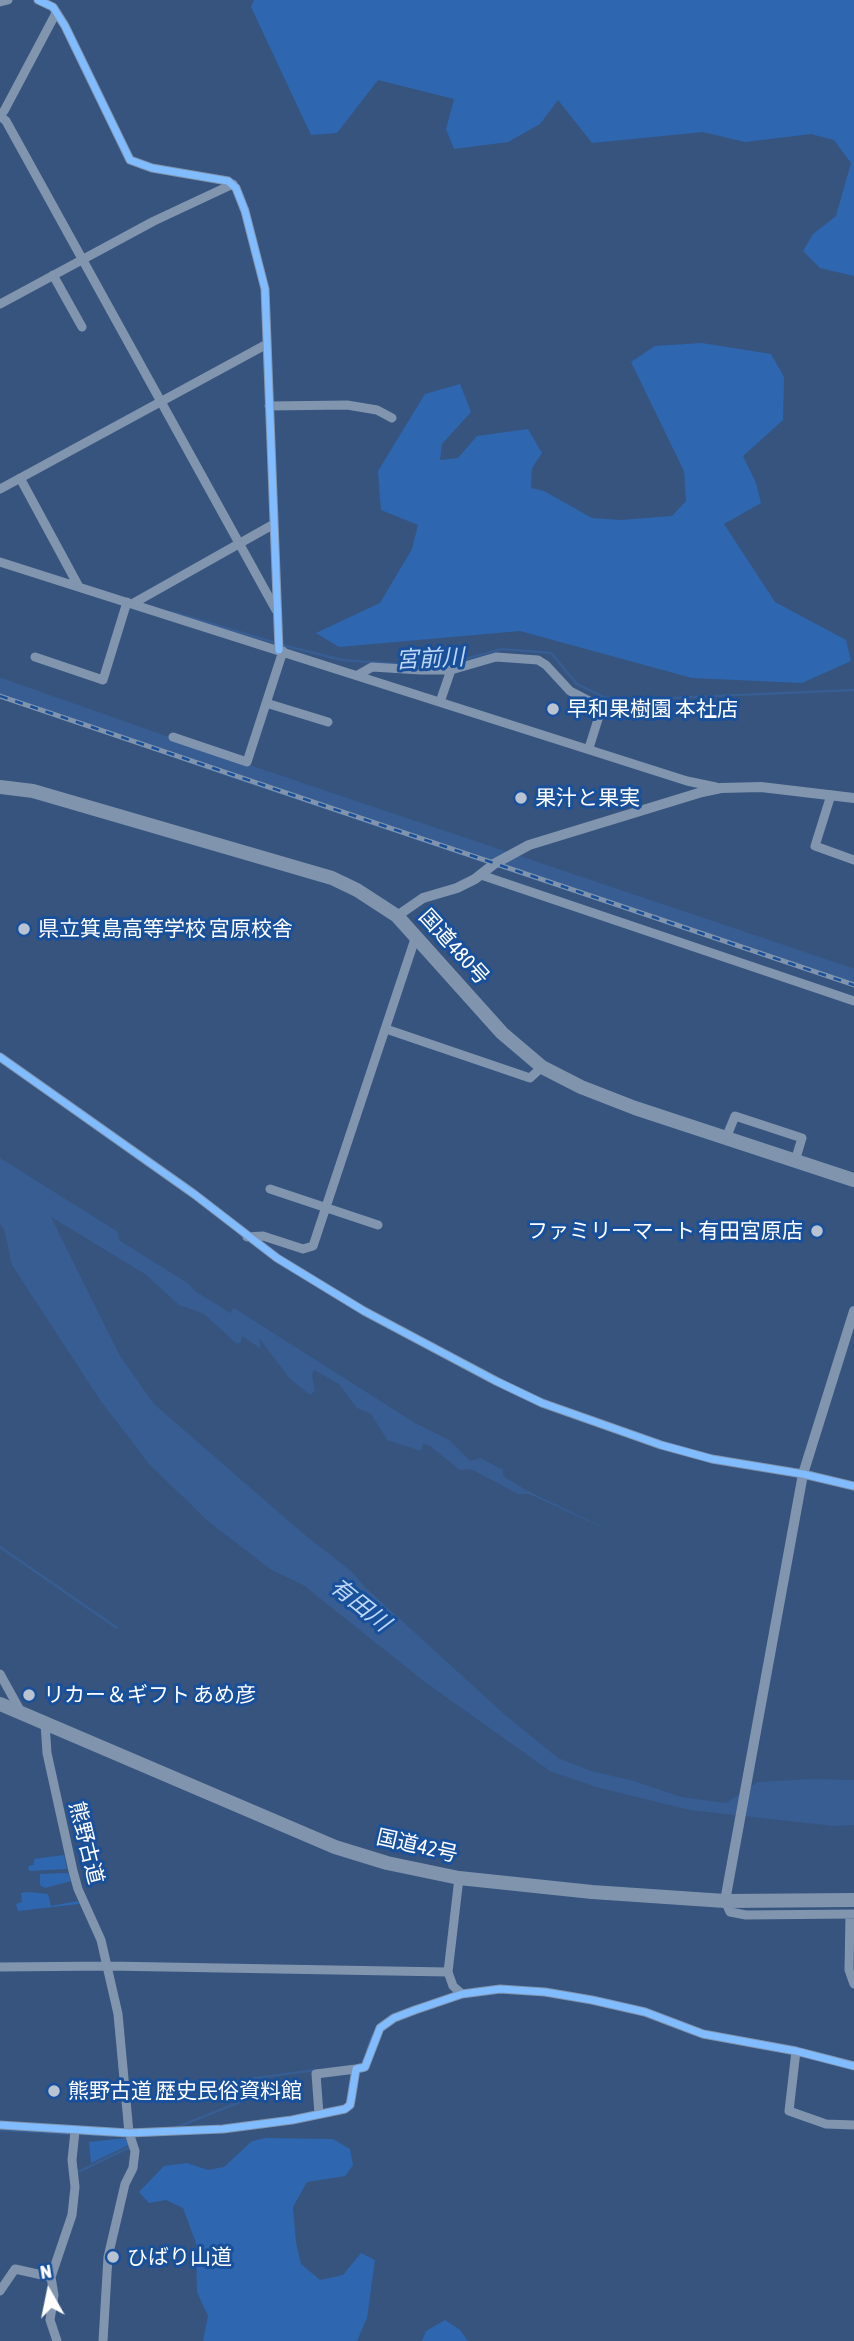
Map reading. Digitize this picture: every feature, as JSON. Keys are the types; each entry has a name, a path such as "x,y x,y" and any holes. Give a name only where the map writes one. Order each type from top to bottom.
{"highway":[{"name":"国道480号","path":"0,787 33,791 304,868 356,890 397,916 502,1033 542,1067 581,1087 854,1180"},
{"name":"国道42号","path":"0,1704 335,1847 387,1863 459,1878 592,1892 725,1901 854,1900"}],"street":[{"path":"0,2 8,0"},
{"path":"38,0 54,7 130,160 152,168 219,178 233,184 245,211 263,275 276,612 281,650 247,762 173,737"},
{"path":"54,7 5,111 0,115 6,121 276,612"},
{"path":"0,94 10,100"},
{"path":"0,304 154,221 233,184"},
{"path":"52,275 82,327"},
{"path":"0,489 267,344"},
{"path":"269,406 346,405 377,410 392,418"},
{"path":"20,478 79,587"},
{"path":"35,657 103,680 130,603 274,524"},
{"path":"0,562 687,781 721,788 775,787 854,798"},
{"path":"358,675 372,667 451,670 496,657 542,662 570,691 598,706 600,713 589,748"},
{"path":"440,702 451,670"},
{"path":"266,703 328,722"},
{"path":"397,916 415,901 457,888 481,875 506,856 540,841 721,788"},
{"path":"831,795 815,846 854,860"},
{"path":"481,875 854,1001"},
{"path":"247,1237 263,1236 308,1249 313,1246 416,936"},
{"path":"386,1029 530,1078 542,1067"},
{"path":"0,1057 194,1194 277,1258 364,1311 473,1370 542,1402 661,1446 712,1459 803,1474 854,1486"},
{"path":"726,1138 735,1116 802,1138 795,1161"},
{"path":"270,1189 378,1225"},
{"path":"854,1311 803,1474 725,1901 730,1912 746,1915 852,1915 849,1970 854,1984"},
{"path":"0,1674 22,1713"},
{"name":"熊野古道","path":"45,1723 47,1752 73,1871 78,1889 101,1940 108,1966 118,2014 129,2133 135,2151 133,2168 125,2184 108,2257 103,2341"},
{"path":"459,1878 448,1972 453,1986 462,1994"},
{"path":"0,1967 108,1966 448,1972"},
{"path":"319,2114 316,2074 365,2067 376,2034 384,2024 462,1994 500,1989 545,1992 645,2012 704,2034 796,2051 854,2066"},
{"path":"796,2051 789,2111 826,2124 854,2125"},
{"path":"0,2126 129,2133 223,2129 280,2122 345,2109 350,2105 356,2069"},
{"path":"57,2341 50,2320 54,2295 51,2277 72,2215 75,2131"},
{"path":"0,2291 15,2269 51,2277"}],"shaded area":[{"path":"254,0 854,0 854,276 820,268 803,251 813,234 836,216 851,163 834,140 811,134 745,142 703,132 592,143 558,100 540,124 508,142 454,149 446,129 454,99 378,80 337,133 311,135 251,7"},
{"path":"702,343 771,354 784,377 783,420 743,456 756,483 761,503 724,524 775,602 846,640 851,661 802,683 692,678 520,631 339,647 316,633 380,603 412,549 418,525 381,510 378,471 425,394 460,384 471,412 442,444 440,460 458,458 477,436 528,429 542,453 532,468 531,488 544,491 592,518 620,520 672,516 686,501 684,471 631,362 655,346"},
{"path":"64,1855 67,1869 29,1871 28,1866 34,1865 34,1859"},
{"path":"68,1873 71,1881 45,1888 40,1885 40,1874"},
{"path":"21,1893 48,1894 51,1906 78,1901 79,1904 18,1911 16,1904 22,1902"},
{"path":"125,2138 129,2145 91,2163 89,2142"},
{"path":"265,2138 333,2139 350,2149 353,2165 345,2176 307,2182 293,2207 301,2264 320,2280 343,2275 361,2253 375,2260 367,2318 357,2341 203,2341 208,2316 197,2292 196,2243 183,2208 166,2200 149,2203 139,2192 164,2166 187,2163 208,2170 224,2167 252,2141"},
{"path":"445,2320 460,2330 468,2341 422,2341 426,2331"}],"water":[{"name":"有田川","path":"0,1158 118,1232 119,1240 230,1313 234,1308 415,1423 449,1440 470,1461 480,1458 503,1470 503,1476 526,1490 625,1538 529,1494 518,1494 471,1469 460,1470 430,1446 423,1444 421,1451 387,1440 371,1414 357,1408 339,1384 314,1370 312,1375 315,1391 310,1395 290,1379 259,1338 261,1349 242,1336 241,1342 237,1344 204,1314 179,1305 145,1274 51,1217 120,1356 154,1404 300,1531 351,1571 366,1588 504,1714 558,1758 591,1771 634,1781 681,1797 726,1803 758,1782 854,1780 854,1825 834,1826 690,1810 596,1787 550,1771 425,1682 303,1585 270,1569 209,1522 149,1464 100,1400 12,1265 4,1229 0,1224"}],"waterway":[{"name":"宮前川","path":"172,612 276,643"},
{"name":"宮前川","path":"282,645 342,660 397,664 454,662 502,649 551,653 577,684 618,704 647,699 854,690"},
{"path":"0,687 230,768 854,978"},
{"path":"0,1547 117,1628"},
{"path":"367,2049 372,2036"},
{"path":"175,2128 245,2100 248,2079 316,2070"},
{"path":"0,2130 72,2134"},
{"path":"82,2134 111,2136"},
{"path":"76,2173 130,2147"}],"railway":[{"path":"0,696 854,985"}],"cycle path":[{"path":"38,0 53,7 65,26 130,160 152,168 228,181 236,188 245,211 265,289 279,650"},
{"path":"0,1057 194,1194 277,1258 364,1311 496,1381 542,1403 661,1445 712,1459 803,1474 854,1486"},
{"path":"0,2125 129,2133 223,2129 292,2120 345,2109 350,2105 356,2069 365,2067 380,2028 394,2018 462,1994 500,1989 545,1992 592,2000 645,2012 703,2034 796,2051 854,2066"}],"place":[{"name":"早和果樹園 本社店","path":"553,709"},
{"name":"果汁と果実","path":"521,798"},
{"name":"県立箕島高等学校 宮原校舎","path":"24,929"},
{"name":"ファミリーマート 有田宮原店","path":"817,1231"},
{"name":"リカー＆ギフト あめ彦","path":"29,1695"},
{"name":"熊野古道 歴史民俗資料館","path":"54,2091"},
{"name":"ひばり山道","path":"113,2257"}]}
